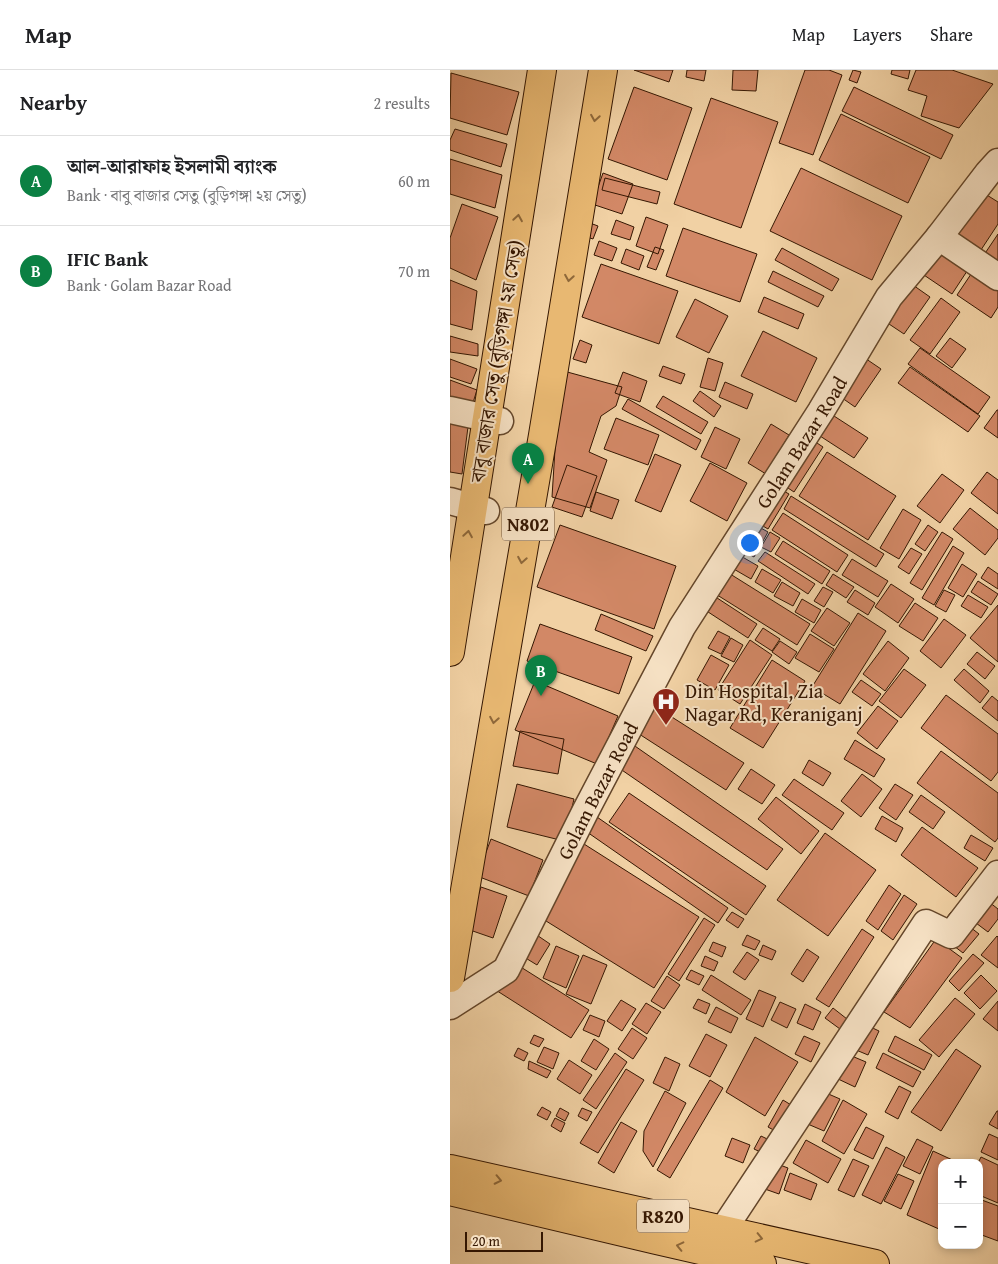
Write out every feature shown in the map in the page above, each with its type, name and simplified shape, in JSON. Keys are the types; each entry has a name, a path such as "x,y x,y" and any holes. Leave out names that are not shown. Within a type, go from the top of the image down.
{"main road":[{"name":"বাবু বাজার সেতু (বুড়িগঙ্গা ২য় সেতু)","path":"450,652 542,70"},
{"name":"N802","path":"450,978 538,464 602,70"},
{"name":"R820","path":"450,1169 875,1264"},
{"name":"R820","path":"450,1191 762,1264"}],"street":[{"name":"Golam Bazar Road","path":"450,1006 506,970 586,810 682,627 821,412 889,297 998,162"},
{"path":"939,237 998,277"},
{"path":"450,410 500,421"},
{"path":"450,501 486,511"},
{"path":"723,1230 926,923 951,935 998,874"}],"building":[{"path":"634,70 673,70 669,82"},
{"path":"687,70 706,70 704,81 686,77"},
{"path":"733,70 758,70 756,91 732,90"},
{"path":"805,70 829,70 842,75 813,155 779,143"},
{"path":"853,70 861,72 857,83 849,80"},
{"path":"892,70 910,70 908,79 891,74"},
{"path":"916,70 952,70 993,84 959,128 921,116 927,96 908,90"},
{"path":"451,73 519,92 507,135 450,118"},
{"path":"634,87 692,108 667,180 608,159"},
{"path":"854,87 953,135 941,159 842,111"},
{"path":"711,98 778,122 741,228 674,204"},
{"path":"841,114 930,157 908,203 819,160"},
{"path":"455,129 507,144 501,167 450,150 450,140"},
{"path":"450,159 502,175 495,208 450,194"},
{"path":"801,168 902,216 872,280 770,231"},
{"path":"603,173 633,184 622,214 592,204"},
{"path":"605,178 660,192 657,204 602,190"},
{"path":"974,187 998,202 998,224 952,294 918,271"},
{"path":"462,204 498,217 476,280 450,268 450,238"},
{"path":"646,217 668,225 658,254 636,246"},
{"path":"579,219 598,226 593,239 575,233"},
{"path":"616,220 634,227 630,240 611,234"},
{"path":"683,228 757,254 740,302 666,276"},
{"path":"998,234 998,307 991,318 957,295"},
{"path":"599,241 617,248 612,261 594,255"},
{"path":"655,247 664,250 656,270 647,267"},
{"path":"782,248 839,279 832,291 775,260"},
{"path":"626,249 644,256 639,270 621,263"},
{"path":"601,264 678,291 659,344 582,317"},
{"path":"773,271 824,296 818,307 768,282"},
{"path":"900,276 930,297 904,334 874,314"},
{"path":"450,280 477,291 472,330 450,324"},
{"path":"764,297 804,314 798,329 758,312"},
{"path":"941,298 960,312 930,354 910,340"},
{"path":"695,299 728,316 709,353 676,337"},
{"path":"763,331 817,358 796,402 741,376"},
{"path":"450,336 478,344 478,356 450,352"},
{"path":"950,338 966,349 952,368 936,356"},
{"path":"580,340 592,345 586,363 573,359"},
{"path":"850,348 881,369 855,407 825,386"},
{"path":"920,348 990,397 978,414 908,364"},
{"path":"708,358 723,363 715,391 700,387"},
{"path":"450,359 477,369 471,384 450,377"},
{"path":"663,366 685,374 681,384 659,376"},
{"path":"910,367 980,416 968,432 898,383"},
{"path":"560,370 622,387 616,406 601,416 589,452 607,460 590,508 552,497"},
{"path":"623,372 647,381 640,402 615,393"},
{"path":"450,380 477,390 470,412 450,405"},
{"path":"725,382 753,394 747,409 719,397"},
{"path":"700,391 721,406 714,417 693,401"},
{"path":"663,396 708,422 701,434 656,407"},
{"path":"628,399 701,440 696,450 622,409"},
{"path":"998,410 998,438 984,428"},
{"path":"450,415 469,419 462,474 450,472"},
{"path":"834,416 868,438 854,458 820,436"},
{"path":"616,418 659,435 648,465 604,449"},
{"path":"771,424 789,435 766,474 748,463"},
{"path":"715,427 740,439 726,469 701,457"},
{"path":"802,433 823,447 794,492 773,478"},
{"path":"827,452 896,496 868,540 799,496"},
{"path":"655,454 681,465 661,512 635,501"},
{"path":"710,463 747,483 727,521 690,501"},
{"path":"567,465 597,476 582,517 552,507"},
{"path":"987,472 998,480 998,514 971,493"},
{"path":"942,474 964,490 940,523 917,506"},
{"path":"771,484 789,494 768,529 751,519"},
{"path":"596,492 619,500 612,519 590,511"},
{"path":"791,496 884,554 876,567 784,509"},
{"path":"970,508 998,530 998,538 985,555 953,529"},
{"path":"903,509 921,520 899,559 880,548"},
{"path":"783,513 848,555 837,572 772,530"},
{"path":"750,522 768,532 754,557 736,547"},
{"path":"560,525 676,566 654,629 537,587"},
{"path":"928,525 938,532 925,551 915,544"},
{"path":"770,532 780,538 771,552 761,547"},
{"path":"942,532 953,539 922,590 910,583"},
{"path":"783,541 830,571 822,584 775,554"},
{"path":"953,546 964,553 934,605 922,598"},
{"path":"911,548 922,554 909,574 898,567"},
{"path":"765,552 815,584 808,594 758,561"},
{"path":"739,555 758,566 751,579 732,568"},
{"path":"852,559 888,581 878,597 842,575"},
{"path":"962,564 977,574 963,597 948,588"},
{"path":"988,567 998,574 998,589 981,578"},
{"path":"762,569 781,580 773,593 755,582"},
{"path":"727,572 810,624 797,645 714,593"},
{"path":"833,574 854,587 846,598 826,585"},
{"path":"978,581 998,594 991,605 971,592"},
{"path":"782,582 800,593 793,606 774,596"},
{"path":"891,584 914,599 898,623 875,607"},
{"path":"823,587 833,592 824,607 814,601"},
{"path":"855,590 875,603 868,615 847,602"},
{"path":"944,590 955,595 946,612 935,606"},
{"path":"711,594 757,624 748,638 702,608"},
{"path":"968,595 988,607 981,618 961,606"},
{"path":"802,599 821,610 814,623 795,612"},
{"path":"915,603 938,618 923,641 899,626"},
{"path":"998,605 998,662 970,638"},
{"path":"827,608 850,623 834,646 811,631"},
{"path":"858,613 886,631 840,704 812,687"},
{"path":"601,614 653,636 646,651 595,630"},
{"path":"944,619 966,635 941,668 920,651"},
{"path":"540,624 632,657 619,694 527,661"},
{"path":"763,628 780,639 772,651 755,640"},
{"path":"718,631 730,637 721,654 708,648"},
{"path":"810,634 834,649 819,672 795,658"},
{"path":"731,638 743,645 734,662 721,656"},
{"path":"750,640 772,655 740,704 718,690"},
{"path":"780,641 797,652 789,664 772,652"},
{"path":"888,641 909,658 885,691 863,674"},
{"path":"977,652 995,666 985,679 967,664"},
{"path":"711,655 729,665 715,690 697,680"},
{"path":"772,660 805,681 763,748 730,728"},
{"path":"904,669 926,685 901,718 879,701"},
{"path":"964,669 989,691 980,703 954,680"},
{"path":"861,680 881,694 872,706 852,692"},
{"path":"535,681 618,716 597,764 515,730"},
{"path":"946,695 998,734 998,772 991,781 921,728"},
{"path":"992,696 998,701 998,721 982,708"},
{"path":"653,705 744,763 726,790 636,732"},
{"path":"878,706 898,721 877,749 857,733"},
{"path":"520,731 564,739 558,774 513,766"},
{"path":"855,740 885,759 874,777 844,759"},
{"path":"632,744 783,849 767,870 616,766"},
{"path":"941,751 998,793 998,838 995,842 917,783"},
{"path":"809,760 831,773 823,786 802,773"},
{"path":"751,769 775,785 762,804 738,789"},
{"path":"862,774 882,789 861,817 841,801"},
{"path":"794,779 844,813 832,830 782,795"},
{"path":"517,784 574,799 564,841 507,827"},
{"path":"895,784 913,795 896,820 879,808"},
{"path":"629,793 766,886 746,915 609,822"},
{"path":"921,795 945,812 933,829 909,812"},
{"path":"776,797 819,831 801,854 758,819"},
{"path":"882,816 903,828 896,842 875,829"},
{"path":"597,817 728,908 718,923 587,832"},
{"path":"922,827 978,868 956,897 901,855"},
{"path":"825,833 876,870 828,936 777,900"},
{"path":"971,835 993,848 985,861 964,848"},
{"path":"491,839 543,860 529,896 477,876"},
{"path":"584,844 699,917 654,988 538,916"},
{"path":"889,885 901,894 878,930 866,921"},
{"path":"481,887 507,896 493,938 467,929"},
{"path":"975,891 998,909 998,919 988,932 960,911"},
{"path":"904,895 917,904 893,940 881,931"},
{"path":"732,912 744,919 738,928 726,920"},
{"path":"951,912 979,934 963,953 936,932"},
{"path":"704,918 715,925 679,981 668,974"},
{"path":"525,927 550,944 537,965 511,949"},
{"path":"862,929 874,937 829,1007 816,999"},
{"path":"747,935 760,941 755,950 742,945"},
{"path":"998,937 998,968 981,955"},
{"path":"936,939 962,958 910,1028 884,1012"},
{"path":"713,942 726,947 722,957 709,951"},
{"path":"763,945 776,951 772,960 759,955"},
{"path":"556,946 579,956 566,988 543,978"},
{"path":"807,949 819,957 803,982 791,974"},
{"path":"747,952 759,960 745,980 733,972"},
{"path":"973,954 984,963 959,991 949,981"},
{"path":"583,955 607,965 591,1004 566,994"},
{"path":"705,956 718,962 714,971 701,966"},
{"path":"508,959 589,1010 571,1038 491,987"},
{"path":"691,970 704,976 699,985 686,979"},
{"path":"711,975 751,1000 741,1015 702,990"},
{"path":"981,975 997,991 980,1009 964,993"},
{"path":"667,976 680,985 664,1009 651,1001"},
{"path":"759,990 776,997 763,1027 746,1019"},
{"path":"955,998 975,1014 939,1057 919,1040"},
{"path":"698,999 710,1004 706,1014 693,1008"},
{"path":"621,1000 636,1009 622,1031 607,1021"},
{"path":"998,1001 998,1031 983,1019"},
{"path":"780,1002 796,1009 787,1028 771,1020"},
{"path":"646,1003 661,1012 647,1034 632,1024"},
{"path":"805,1004 821,1012 813,1030 797,1023"},
{"path":"716,1007 738,1018 731,1033 708,1022"},
{"path":"833,1008 847,1019 840,1029 825,1018"},
{"path":"590,1015 605,1021 599,1037 583,1030"},
{"path":"860,1022 879,1031 868,1055 849,1047"},
{"path":"632,1028 647,1038 633,1059 618,1049"},
{"path":"706,1034 727,1045 710,1077 689,1066"},
{"path":"534,1035 544,1039 539,1047 530,1043"},
{"path":"804,1036 820,1043 811,1062 795,1054"},
{"path":"895,1036 932,1055 924,1070 888,1051"},
{"path":"755,1037 798,1062 765,1116 726,1092"},
{"path":"594,1039 609,1049 596,1070 581,1061"},
{"path":"544,1047 559,1053 553,1069 537,1062"},
{"path":"518,1048 528,1053 524,1061 514,1056"},
{"path":"956,1049 981,1066 941,1131 911,1112"},
{"path":"615,1053 627,1062 596,1109 583,1100"},
{"path":"883,1053 921,1072 913,1087 876,1068"},
{"path":"847,1054 866,1062 855,1087 836,1078"},
{"path":"665,1057 680,1064 669,1091 653,1083"},
{"path":"569,1060 592,1075 580,1094 557,1079"},
{"path":"529,1061 551,1071 547,1078 528,1069"},
{"path":"626,1069 644,1080 598,1153 580,1143"},
{"path":"710,1080 723,1088 670,1178 657,1170"},
{"path":"810,1086 840,1099 824,1131 796,1119"},
{"path":"899,1086 911,1092 898,1119 885,1112"},
{"path":"665,1091 686,1103 653,1167 643,1151 644,1131"},
{"path":"783,1100 796,1108 781,1134 768,1127"},
{"path":"843,1100 867,1114 844,1154 822,1141"},
{"path":"542,1107 551,1112 547,1120 537,1115"},
{"path":"560,1108 569,1113 565,1121 556,1116"},
{"path":"582,1108 592,1112 587,1121 578,1116"},
{"path":"998,1111 998,1129 989,1124"},
{"path":"555,1118 565,1123 561,1132 551,1126"},
{"path":"621,1122 637,1131 614,1173 598,1163"},
{"path":"866,1127 884,1136 873,1159 854,1150"},
{"path":"989,1134 998,1138 998,1160 981,1152"},
{"path":"761,1136 788,1149 782,1162 754,1149"},
{"path":"732,1138 750,1145 743,1163 725,1156"},
{"path":"917,1139 933,1147 920,1174 903,1166"},
{"path":"806,1140 841,1159 828,1183 793,1163"},
{"path":"886,1147 905,1157 881,1204 862,1195"},
{"path":"933,1151 950,1159 938,1159 938,1229 907,1215"},
{"path":"981,1157 998,1165 998,1203 983,1197 983,1159 980,1159"},
{"path":"853,1159 869,1166 854,1197 838,1190"},
{"path":"772,1162 788,1168 779,1194 762,1188"},
{"path":"790,1173 817,1184 811,1200 784,1190"},
{"path":"898,1174 914,1181 901,1209 884,1201"},
{"path":"983,1200 998,1206 998,1241 983,1235"}],"place":[{"name":"আল-আরাফাহ ইসলামী ব্যাংক","path":"528,484"},
{"name":"IFIC Bank","path":"541,696"},
{"name":"Din Hospital, Zia Nagar Rd, Keraniganj","path":"666,726"}]}
